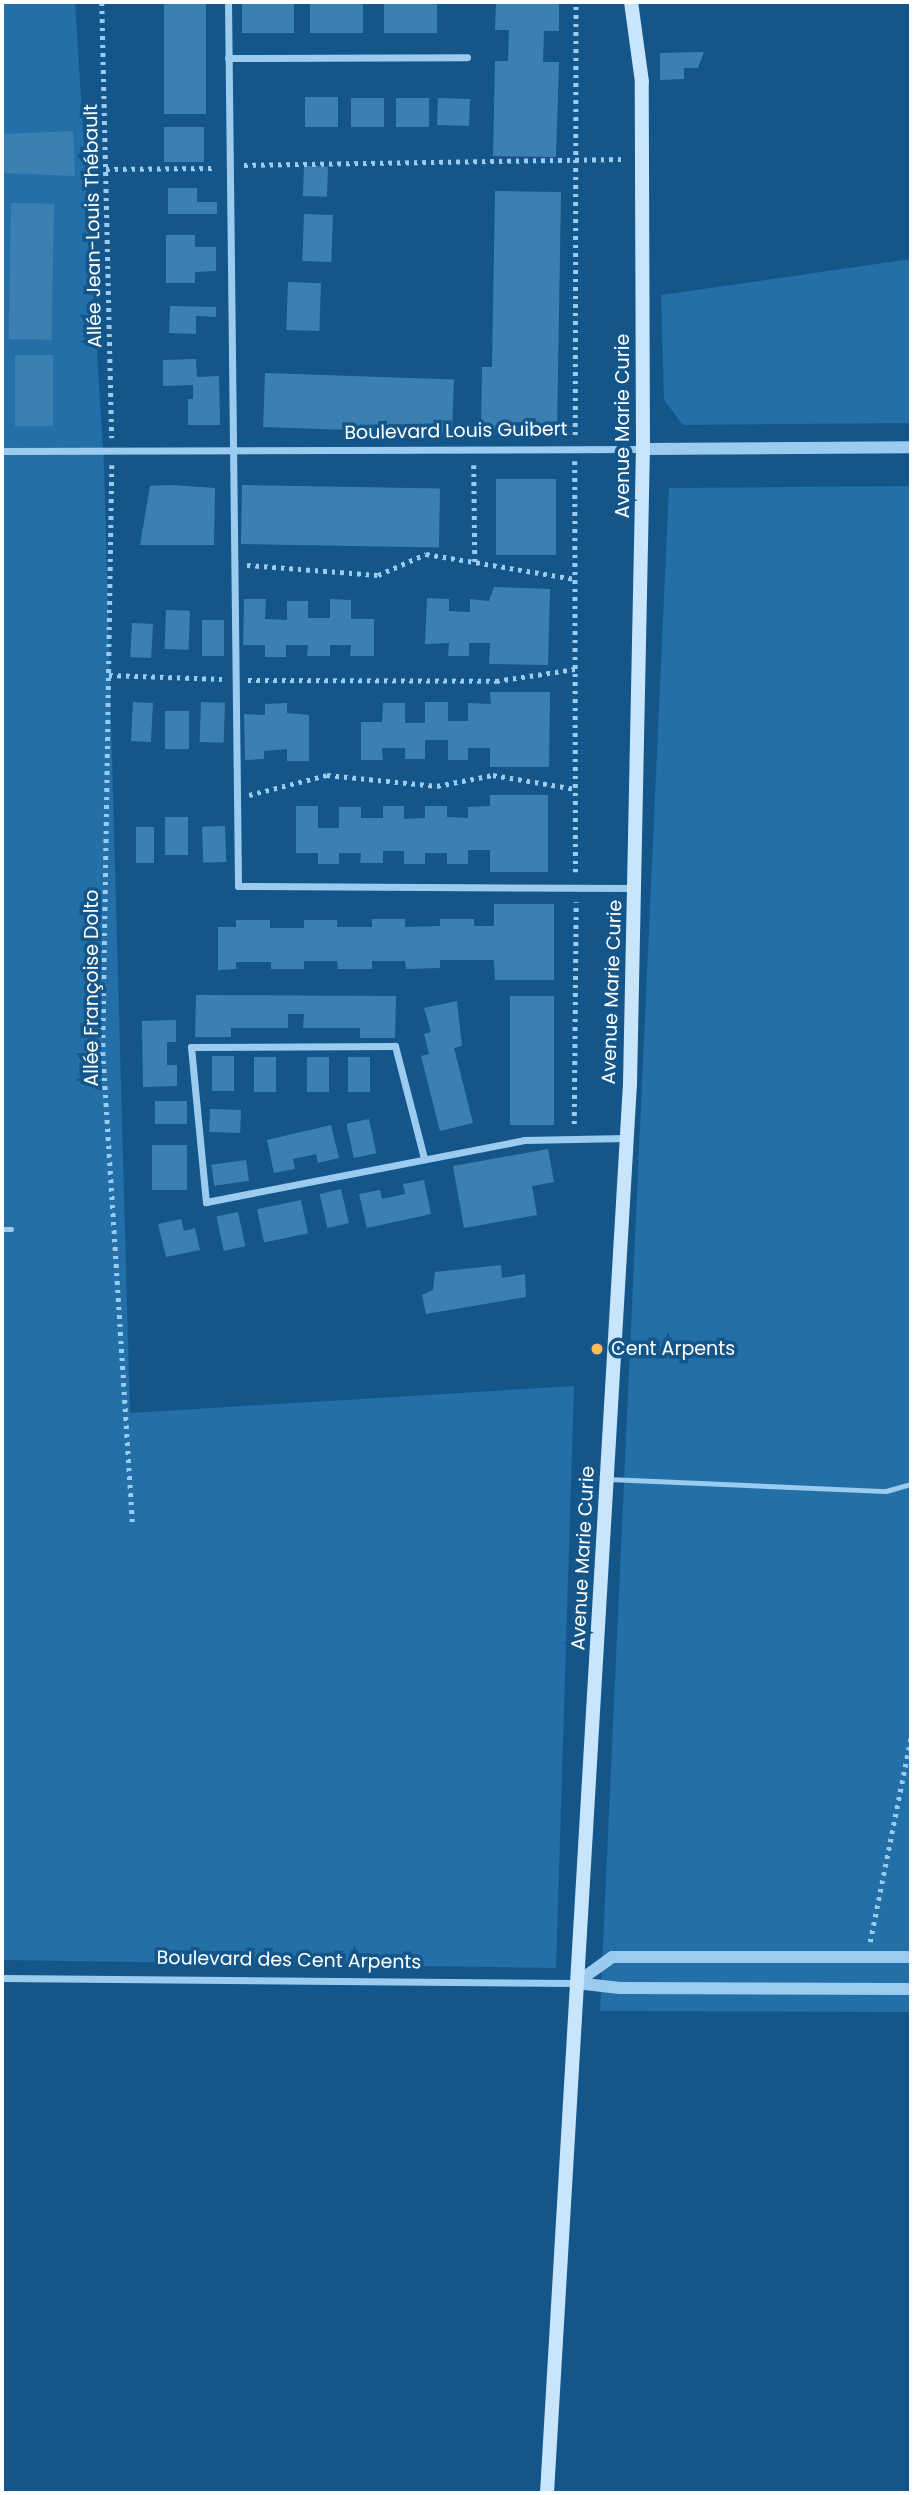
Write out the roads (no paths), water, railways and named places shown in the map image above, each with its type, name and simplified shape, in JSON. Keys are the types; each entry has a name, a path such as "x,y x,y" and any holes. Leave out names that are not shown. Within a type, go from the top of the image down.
{"main road":[{"name":"Avenue Marie Curie","path":"547,2493 626,1138 643,449 642,82 631,2"}],"street":[{"path":"228,2 232,167 238,886 634,888"},
{"path":"228,58 467,57"},
{"name":"Boulevard Louis Guibert","path":"2,451 911,447"},
{"path":"424,1158 394,1046 191,1047 206,1202 524,1140 626,1138"},
{"path":"576,1983 612,1957 911,1957"},
{"name":"Boulevard des Cent Arpents","path":"2,1978 576,1983 620,1988 911,1989"}],"lane":[{"path":"2,1229 11,1229"},
{"path":"606,1479 886,1491 911,1484"}],"place":[{"name":"Cent Arpents","path":"597,1349"}]}
